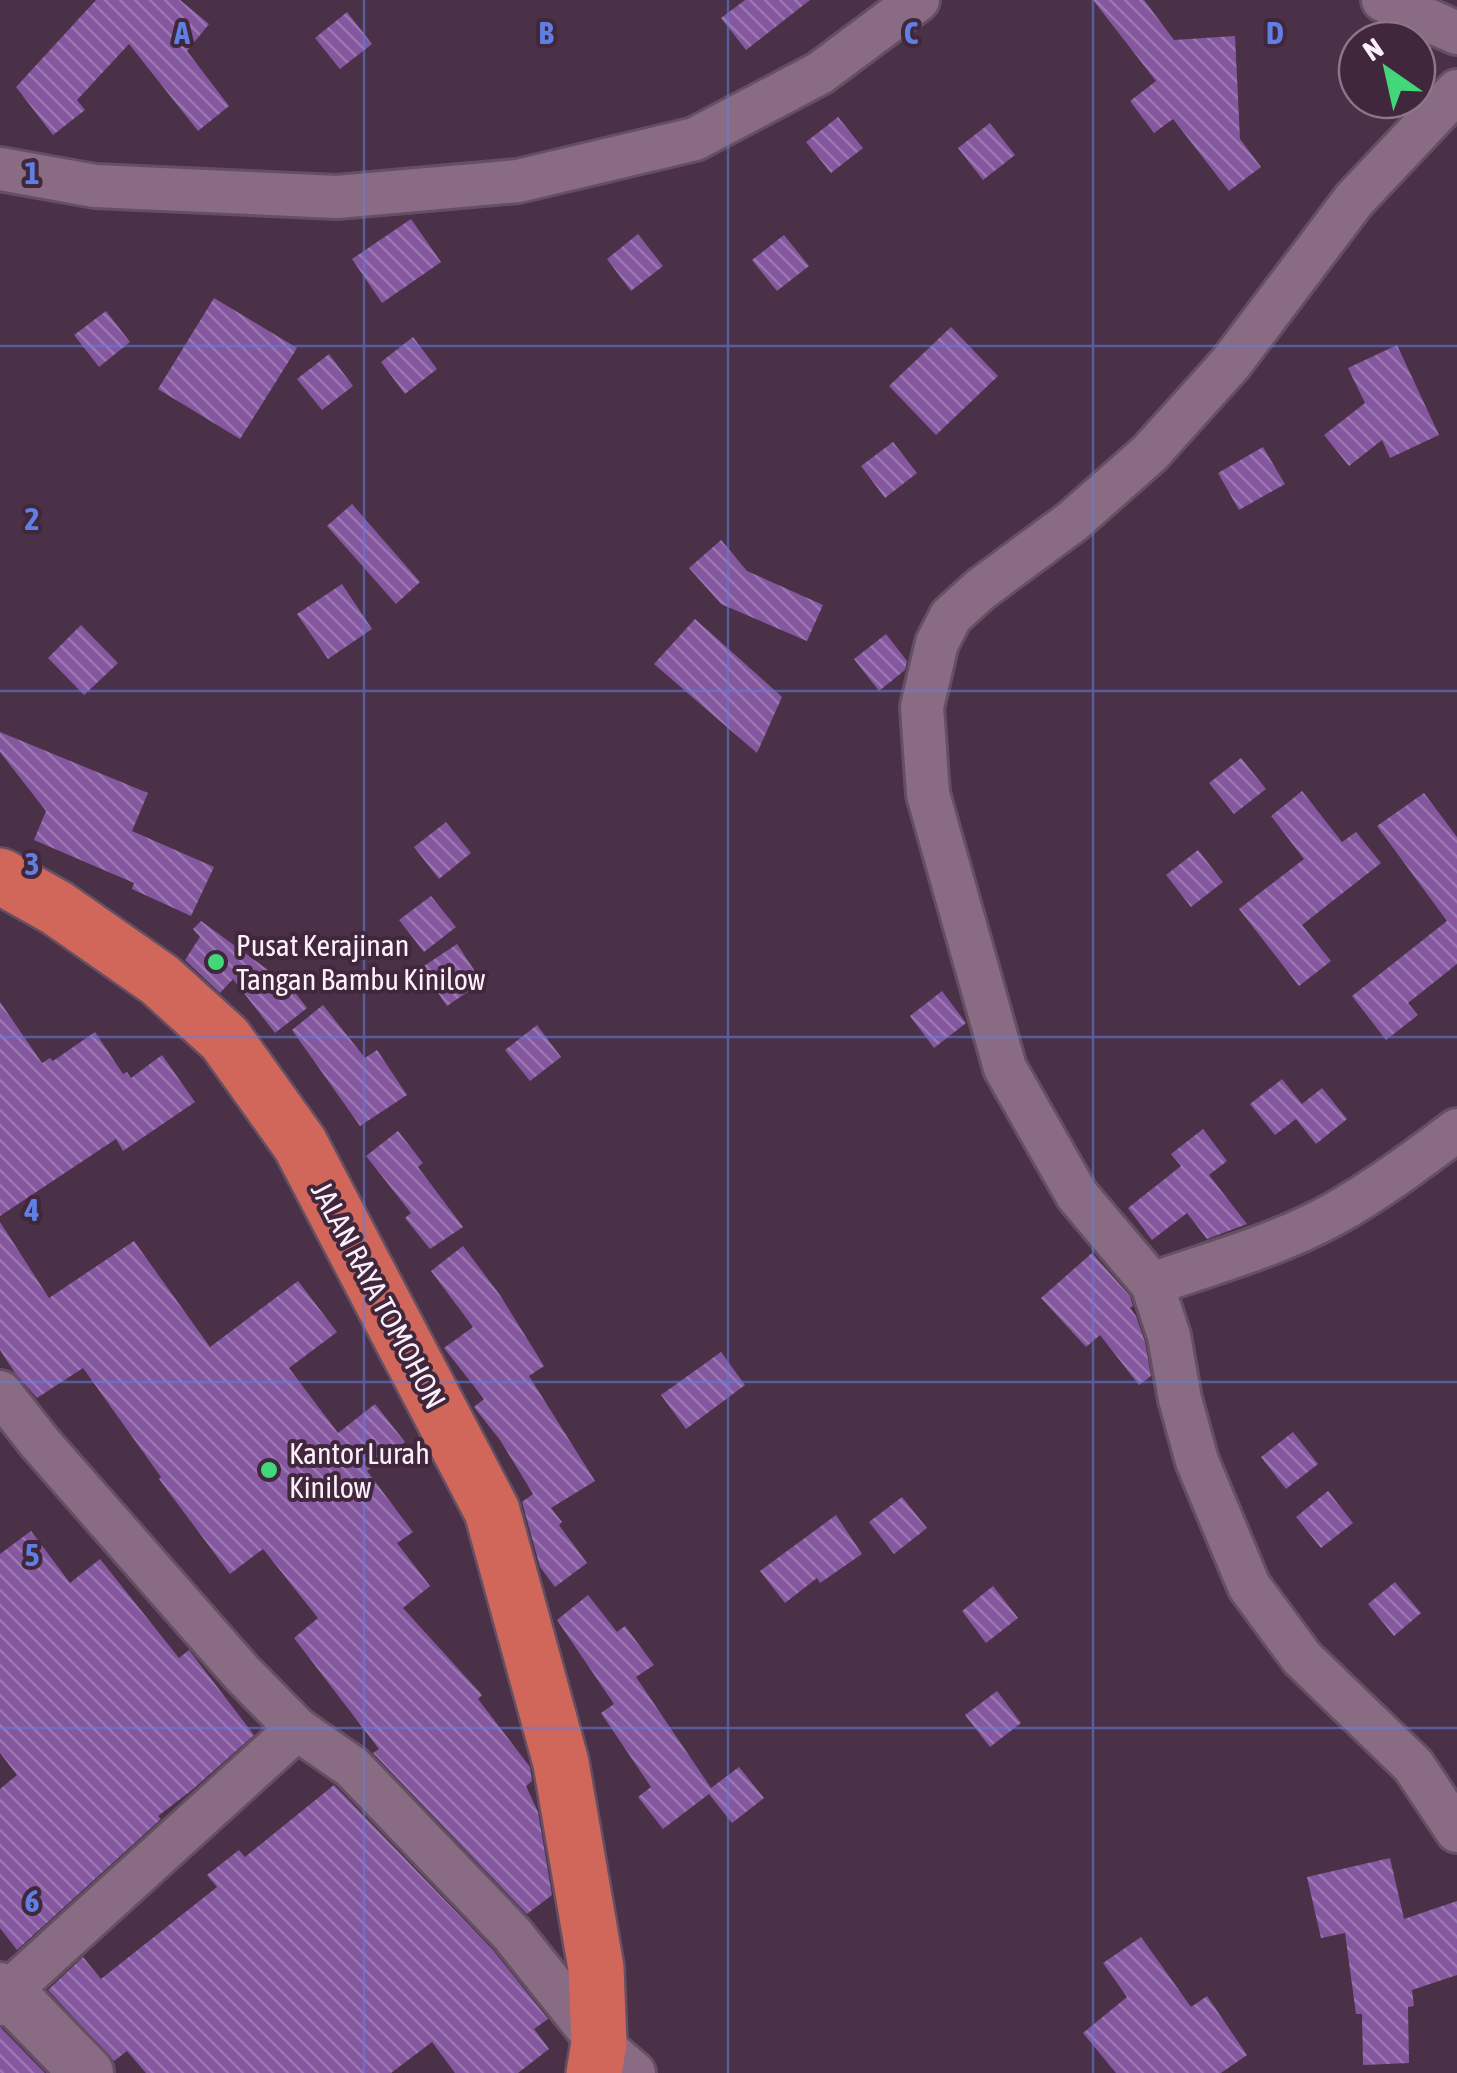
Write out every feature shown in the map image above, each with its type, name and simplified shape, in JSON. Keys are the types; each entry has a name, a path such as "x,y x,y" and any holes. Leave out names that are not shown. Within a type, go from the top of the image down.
{"highway":[{"name":"JALAN RAYA TOMOHON","path":"0,876 57,908 160,980 225,1039 300,1144 492,1511 560,1763 609,2063"}],"street":[{"path":"0,169 96,186 337,197 518,181 695,139 820,73 918,0"},
{"path":"1383,0 1457,32"},
{"path":"1457,91 1354,200 1232,363 1150,454 1073,521 951,616 936,643 922,707 928,794 1006,1068 1077,1194 1152,1284 1169,1336 1197,1462 1249,1586 1302,1658 1414,1765 1457,1830"},
{"path":"1152,1284 1332,1215 1402,1172 1457,1130"},
{"path":"0,1392 213,1641 297,1729 352,1767 512,1934 609,2063"},
{"path":"87,2073 2,1992 297,1729"}],"building":[{"path":"96,0 180,0 209,24 187,51 229,106 198,131 129,44 77,100 85,110 53,135 16,87"},
{"path":"745,0 810,0 746,50 721,18"},
{"path":"1093,0 1144,0 1174,40 1235,36 1240,139 1261,167 1229,191 1173,119 1154,133 1130,101 1156,81"},
{"path":"347,12 372,44 340,69 315,38"},
{"path":"838,117 863,148 831,173 806,142"},
{"path":"990,123 1015,155 983,180 958,148"},
{"path":"411,219 441,262 382,303 352,259"},
{"path":"638,234 663,266 631,291 607,259"},
{"path":"784,235 809,266 777,291 752,260"},
{"path":"214,298 297,348 240,439 158,389"},
{"path":"106,311 130,342 99,367 74,335"},
{"path":"951,327 998,376 936,435 889,386"},
{"path":"413,337 437,369 405,394 381,362"},
{"path":"1397,345 1439,435 1390,458 1382,440 1349,466 1324,435 1365,403 1348,368"},
{"path":"329,354 353,386 322,410 297,379"},
{"path":"893,442 917,473 885,498 861,466"},
{"path":"1263,447 1285,484 1239,510 1218,473"},
{"path":"352,504 420,582 396,604 327,526"},
{"path":"721,540 747,571 823,605 807,641 721,604 689,568"},
{"path":"342,584 372,629 328,659 297,614"},
{"path":"695,619 782,697 757,753 654,664"},
{"path":"81,625 118,663 84,695 48,658"},
{"path":"886,634 907,661 905,670 879,691 854,659"},
{"path":"0,732 148,793 132,831 214,867 191,916 132,889 134,883 34,840 46,811 0,752"},
{"path":"1241,758 1266,789 1234,814 1209,783"},
{"path":"1302,791 1342,842 1356,832 1381,863 1302,925 1331,961 1299,986 1239,909 1304,859 1271,816"},
{"path":"1424,793 1457,837 1457,964 1408,1003 1418,1015 1386,1040 1352,996 1447,921 1377,826"},
{"path":"446,822 471,853 439,879 414,847"},
{"path":"1198,850 1223,882 1191,907 1166,875"},
{"path":"431,896 456,927 424,952 399,920"},
{"path":"201,921 290,986 307,1008 275,1033 233,979 220,993 185,960 200,937 193,929"},
{"path":"457,944 482,982 447,1006 421,968"},
{"path":"942,991 966,1023 934,1048 910,1016"},
{"path":"0,1002 42,1063 50,1058 53,1061 95,1032 123,1074 127,1072 131,1078 162,1055 195,1102 123,1151 116,1139 0,1216"},
{"path":"323,1005 365,1058 377,1050 407,1095 360,1126 292,1030"},
{"path":"537,1025 561,1057 530,1081 505,1050"},
{"path":"1282,1079 1302,1104 1322,1088 1347,1119 1316,1144 1296,1119 1275,1135 1250,1104"},
{"path":"1203,1129 1227,1161 1209,1175 1247,1224 1207,1239 1187,1213 1152,1240 1128,1208 1181,1166 1171,1154"},
{"path":"398,1131 423,1163 418,1167 463,1227 430,1249 405,1218 411,1213 366,1156"},
{"path":"0,1222 49,1298 134,1241 210,1347 298,1281 337,1332 289,1368 338,1433 375,1404 405,1442 367,1471 413,1532 397,1543 430,1586 403,1608 482,1695 478,1699 530,1767 532,1781 526,1786 538,1812 552,1895 527,1914 373,1753 379,1749 294,1638 318,1618 263,1549 230,1574 83,1368 37,1398 15,1373 0,1350"},
{"path":"463,1246 500,1295 544,1366 529,1376 595,1481 551,1508 587,1563 555,1587 540,1567 522,1502 533,1494 474,1407 484,1399 444,1348 473,1327 431,1271"},
{"path":"1092,1253 1130,1296 1130,1308 1145,1342 1151,1376 1139,1385 1100,1335 1086,1347 1041,1298"},
{"path":"721,1352 745,1385 686,1429 661,1395"},
{"path":"1293,1432 1318,1464 1286,1489 1261,1457"},
{"path":"1328,1491 1353,1523 1321,1548 1296,1517"},
{"path":"902,1497 927,1528 894,1554 869,1522"},
{"path":"836,1515 862,1554 820,1583 817,1578 785,1603 760,1571"},
{"path":"31,1531 70,1583 100,1559 179,1658 189,1650 254,1735 158,1816 161,1819 17,1950 0,1928 0,1789 17,1775 0,1753 0,1554"},
{"path":"1395,1582 1421,1613 1394,1636 1368,1604"},
{"path":"993,1586 1018,1618 986,1643 962,1611"},
{"path":"588,1595 617,1632 625,1626 654,1665 636,1677 711,1788 739,1767 764,1798 732,1823 709,1794 663,1829 638,1797 651,1787 601,1713 614,1704 557,1620"},
{"path":"997,1691 1021,1723 990,1747 965,1715"},
{"path":"334,1785 493,1950 548,2019 534,2029 549,2049 518,2073 455,2073 432,2042 391,2073 146,2073 127,2051 114,2061 48,1990 83,1957 101,1979 217,1887 207,1875 239,1850 245,1857"},
{"path":"1390,1858 1404,1919 1457,1901 1457,1975 1412,1990 1414,2006 1408,2007 1409,2063 1363,2065 1362,2014 1356,2014 1345,1933 1321,1938 1307,1877"},
{"path":"1141,1937 1191,2007 1207,1996 1247,2055 1221,2073 1116,2073 1083,2033 1127,1997 1103,1963"},
{"path":"1,2028 45,2073 0,2073"}],"place":[{"name":"Pusat Kerajinan Tangan Bambu Kinilow","path":"216,962"},
{"name":"Kantor Lurah Kinilow","path":"269,1470"}]}
